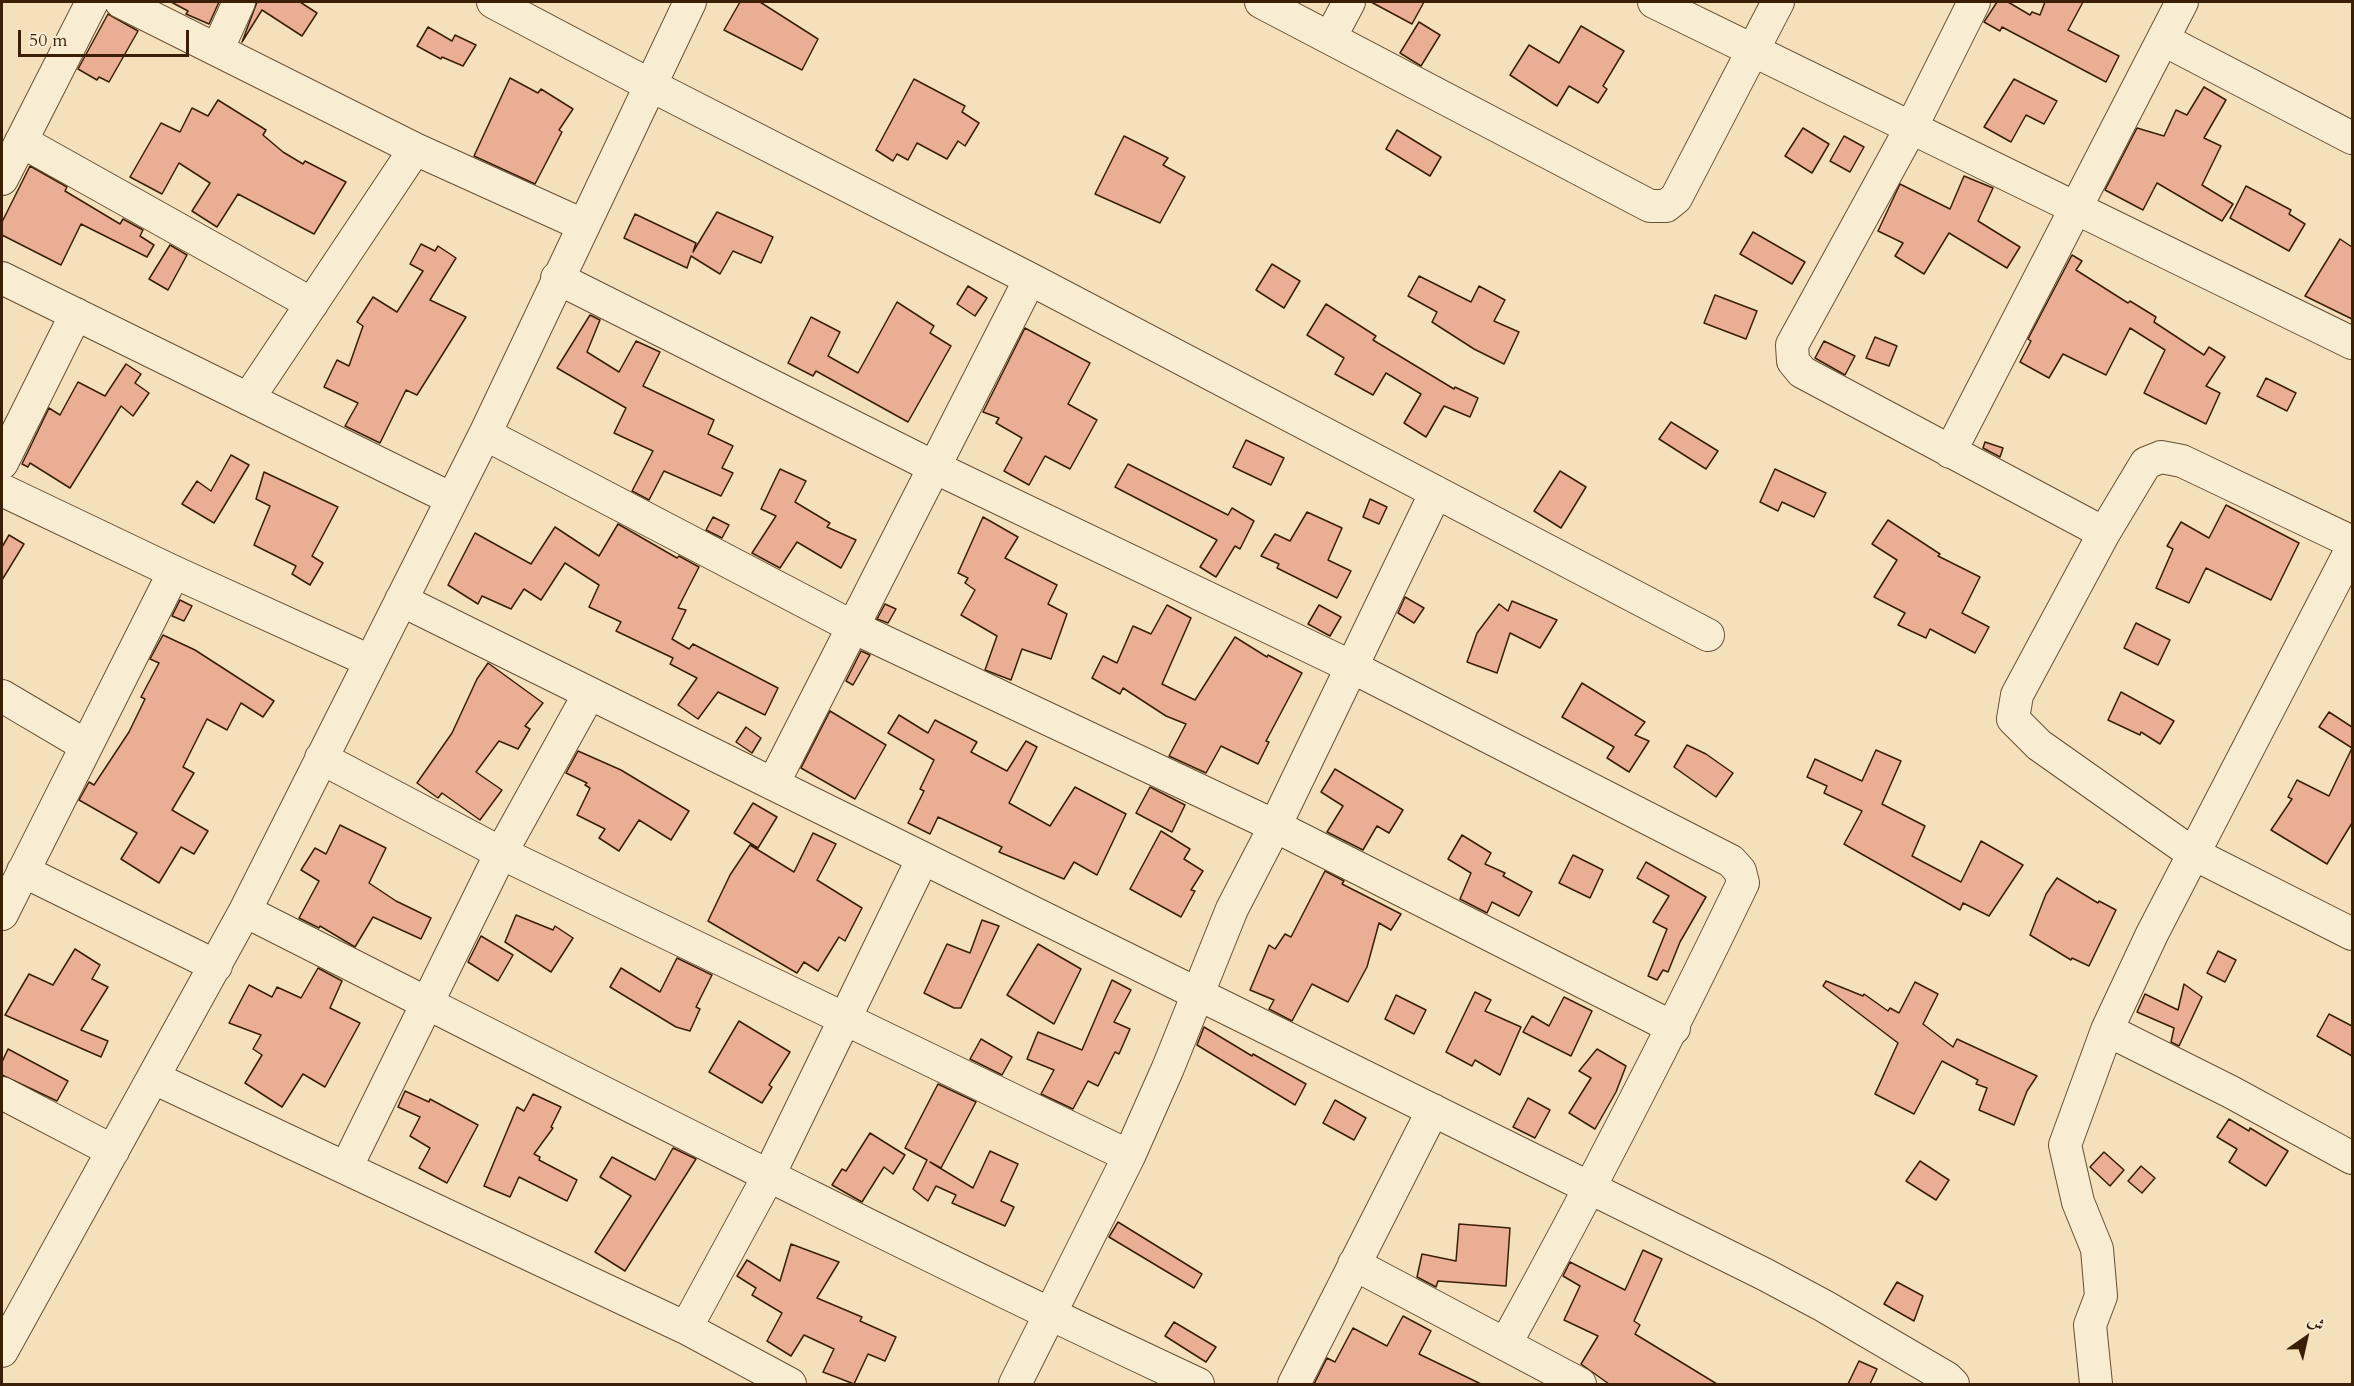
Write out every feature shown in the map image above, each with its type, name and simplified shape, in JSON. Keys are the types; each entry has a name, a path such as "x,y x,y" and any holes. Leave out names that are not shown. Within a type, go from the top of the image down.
{"street":[{"path":"2,179 92,2"},
{"path":"121,2 218,48 415,148 582,225"},
{"path":"218,48 239,2"},
{"path":"493,2 1030,279 1708,635"},
{"path":"3,1344 113,1152 245,911 485,434 582,225 690,2"},
{"path":"1262,2 1331,36 1650,206 1666,206 1676,198 1778,2"},
{"path":"1331,36 1349,2"},
{"path":"1654,2 1912,126 2352,343"},
{"path":"1974,2 1912,126 1792,345 1793,361 1802,372 2104,533"},
{"path":"1950,452 2182,2"},
{"path":"2164,40 2350,131"},
{"path":"21,141 312,304"},
{"path":"248,399 415,148"},
{"path":"2,278 452,499"},
{"path":"557,278 934,467 1352,667 1731,861 1740,870 1743,883 1674,1028 1591,1188 1506,1343"},
{"path":"773,784 1030,279"},
{"path":"2,463 76,314"},
{"path":"485,434 853,627 1275,826 1674,1028"},
{"path":"2352,542 2182,461 2161,457 2146,463 2104,533 2017,695 2013,718 2039,745 2192,853 2352,934"},
{"path":"2,490 174,572 370,661"},
{"path":"1015,1384 1129,1156 1168,1068 1232,909 1275,826 1436,492"},
{"path":"2096,1384 2090,1325 2101,1296 2097,1250 2078,1202 2065,1145 2107,1030 2192,853 2352,548"},
{"path":"2,915 85,745 174,572"},
{"path":"401,600 1814,1300 1947,1378 1953,1384"},
{"path":"346,1168 501,853 589,694"},
{"path":"2,696 85,745"},
{"path":"321,758 501,853 1129,1156"},
{"path":"686,1328 768,1177 922,860"},
{"path":"23,871 216,966"},
{"path":"245,911 768,1177 1050,1315 1198,1384"},
{"path":"2107,1030 2231,1092 2352,1158"},
{"path":"154,1078 686,1328 790,1384"},
{"path":"2,1093 113,1152"},
{"path":"1294,1384 1433,1110"},
{"path":"1354,1264 1506,1343 1576,1384"}],"building":[{"path":"171,2 219,2 209,24 186,14 188,11"},
{"path":"257,2 300,2 317,13 302,36 262,10 242,42"},
{"path":"740,2 760,2 818,39 802,70 724,30"},
{"path":"1371,2 1424,2 1412,24"},
{"path":"1997,2 2008,2 2030,15 2032,12 2040,15 2045,2 2083,2 2068,30 2119,56 2106,82 2002,27 2000,31 1984,22"},
{"path":"108,14 138,31 109,82 99,77 97,80 78,69"},
{"path":"1419,22 1440,35 1421,66 1400,53"},
{"path":"1581,26 1624,51 1603,86 1607,89 1598,103 1569,86 1557,106 1510,75 1529,45 1559,63"},
{"path":"428,27 452,41 455,35 476,45 463,66 442,57 441,59 417,46"},
{"path":"510,78 538,93 541,89 573,109 559,130 562,132 535,184 474,156"},
{"path":"914,79 965,106 962,112 979,123 965,146 958,141 947,159 917,143 908,160 897,154 893,161 876,150"},
{"path":"2014,79 2057,101 2044,124 2026,115 2011,142 1984,127"},
{"path":"2204,87 2226,100 2204,138 2221,146 2202,185 2233,204 2222,221 2157,183 2143,210 2105,190 2137,128 2164,136 2176,110 2187,115"},
{"path":"218,100 266,130 263,135 283,152 303,164 305,161 346,182 314,234 238,194 217,227 192,211 210,183 179,163 162,194 130,177 161,123 180,132 192,108 208,116"},
{"path":"1803,128 1829,144 1812,173 1785,156"},
{"path":"1397,130 1441,157 1430,176 1386,149"},
{"path":"1124,136 1168,158 1163,165 1185,177 1160,223 1095,194"},
{"path":"1844,136 1864,147 1850,172 1830,161"},
{"path":"30,166 67,187 65,191 120,224 123,219 143,230 140,236 154,245 147,257 81,224 61,265 2,235 2,222"},
{"path":"1964,176 1993,188 1978,221 2020,247 2007,268 1949,233 1924,274 1895,256 1903,243 1878,231 1900,184 1950,209"},
{"path":"2246,186 2291,210 2289,214 2305,224 2289,251 2230,218"},
{"path":"717,212 773,237 761,263 733,251 720,274 691,256 687,268 624,238 635,214 696,243 693,252"},
{"path":"1753,232 1805,262 1792,284 1740,254"},
{"path":"2340,239 2352,247 2352,319 2305,296"},
{"path":"421,244 435,251 438,246 456,258 430,300 466,317 417,395 406,390 380,443 345,426 358,403 324,387 337,360 349,366 363,326 357,322 373,297 397,312 423,271 410,264"},
{"path":"170,245 187,255 168,290 149,279"},
{"path":"2072,255 2082,261 2076,270 2128,303 2130,301 2156,317 2154,322 2204,355 2209,347 2225,357 2206,386 2220,393 2206,424 2144,393 2165,350 2130,328 2106,375 2063,354 2049,378 2020,362 2031,341 2028,339"},
{"path":"1272,264 1300,281 1284,308 1256,290"},
{"path":"1419,276 1471,302 1479,286 1505,300 1494,321 1519,332 1504,364 1474,349 1432,322 1437,312 1408,296"},
{"path":"968,286 987,298 975,316 957,304"},
{"path":"1715,295 1757,311 1746,339 1704,323"},
{"path":"897,302 934,326 930,333 951,346 908,422 816,371 813,376 788,363 811,317 840,332 828,356 858,373"},
{"path":"1326,304 1376,336 1373,340 1454,389 1455,387 1478,398 1470,417 1444,406 1426,437 1404,423 1421,394 1386,373 1373,395 1335,374 1344,358 1307,335"},
{"path":"590,315 600,320 587,352 619,372 636,341 660,352 643,386 714,420 708,434 733,446 722,468 733,473 721,496 664,471 649,500 632,491 653,451 614,433 626,408 557,368"},
{"path":"1025,328 1090,363 1068,404 1097,420 1070,469 1045,456 1029,485 1004,471 1022,438 996,423 999,418 983,412"},
{"path":"1875,337 1897,346 1889,366 1866,358"},
{"path":"1824,341 1855,356 1845,375 1815,358"},
{"path":"126,364 141,374 135,383 149,393 133,416 121,406 70,488 30,463 28,467 22,464 49,408 60,415 78,382 105,396"},
{"path":"2266,378 2296,393 2287,411 2257,396"},
{"path":"1671,422 1718,451 1706,469 1659,439"},
{"path":"1246,440 1284,458 1271,485 1233,467"},
{"path":"1985,442 2003,448 2000,457 1983,448"},
{"path":"231,455 249,465 214,523 182,504 197,481 211,491"},
{"path":"1128,464 1228,515 1232,508 1254,521 1240,549 1235,546 1216,577 1200,567 1217,540 1115,487"},
{"path":"780,469 806,481 795,502 830,523 827,527 856,540 841,568 797,542 780,568 752,553 776,516 761,509"},
{"path":"1775,469 1826,493 1814,517 1782,502 1778,511 1760,502"},
{"path":"1560,471 1586,487 1561,528 1534,511"},
{"path":"264,472 338,507 312,556 323,563 310,585 292,574 296,566 254,545 270,506 256,499"},
{"path":"1370,499 1387,507 1379,524 1363,517"},
{"path":"2226,505 2299,543 2271,600 2206,568 2189,603 2156,588 2173,549 2167,546 2181,522 2209,538"},
{"path":"1307,512 1342,528 1328,560 1351,571 1337,598 1277,568 1279,564 1261,556 1275,534 1290,541"},
{"path":"713,517 729,525 722,538 706,530"},
{"path":"983,517 1018,537 1005,558 1057,585 1048,604 1067,614 1051,659 1022,649 1011,680 985,670 997,636 961,615 975,590 965,583 968,578 958,573"},
{"path":"1888,520 1940,554 1938,556 1980,577 1962,613 1989,627 1975,653 1930,629 1926,638 1898,625 1905,613 1874,597 1897,560 1872,544"},
{"path":"618,524 677,558 679,556 699,567 678,608 686,610 672,639 689,649 693,644 778,688 765,715 718,692 698,719 678,705 697,678 670,664 673,658 616,631 621,622 589,607 599,585 565,563 541,600 524,589 511,609 482,596 478,604 448,585 475,533 531,564 555,527 599,556"},
{"path":"9,535 24,544 2,580 2,547"},
{"path":"1405,597 1424,608 1414,623 1398,613"},
{"path":"180,600 192,606 184,621 172,616"},
{"path":"1512,601 1557,620 1540,648 1510,633 1497,673 1467,662 1477,633 1499,604 1508,611"},
{"path":"885,604 896,609 888,623 877,619"},
{"path":"1167,605 1191,618 1162,684 1195,700 1235,637 1267,657 1268,655 1302,673 1266,741 1269,742 1258,764 1221,746 1206,773 1169,756 1186,724 1166,716 1123,688 1120,694 1092,678 1103,656 1117,663 1133,626 1151,634"},
{"path":"1319,605 1341,617 1330,636 1308,624"},
{"path":"2136,623 2170,640 2158,665 2124,648"},
{"path":"163,635 195,650 274,701 263,717 241,703 227,730 207,719 183,767 194,773 172,810 208,831 194,854 181,847 159,883 121,859 137,833 79,800 89,782 94,785 129,732 145,699 141,697 159,663 150,659"},
{"path":"861,651 870,655 853,685 846,681"},
{"path":"488,663 543,703 525,726 530,729 518,749 499,741 476,772 502,790 480,820 442,793 438,798 417,783 452,733 477,679"},
{"path":"1582,683 1645,722 1635,735 1649,741 1629,772 1607,758 1614,747 1562,717"},
{"path":"2121,692 2174,721 2160,744 2141,732 2140,735 2108,720"},
{"path":"830,711 886,745 855,799 801,768"},
{"path":"2329,712 2352,727 2352,748 2319,727"},
{"path":"899,715 928,733 935,720 977,742 971,752 1007,771 1026,741 1037,747 1009,803 1050,826 1075,787 1126,814 1097,875 1074,862 1064,879 999,852 1002,847 938,817 930,834 908,823 924,791 920,789 934,760 888,733"},
{"path":"746,727 761,738 752,753 736,742"},
{"path":"1687,745 1706,754 1733,773 1716,797 1674,767"},
{"path":"2352,748 2352,823 2327,864 2271,830 2292,799 2288,797 2297,780 2329,796"},
{"path":"1876,750 1901,761 1882,804 1925,826 1912,856 1961,882 1981,841 2023,865 1989,916 1963,903 1960,910 1844,844 1862,811 1824,793 1827,786 1807,777 1815,759 1862,781"},
{"path":"578,751 621,770 689,811 671,840 639,820 619,851 599,838 605,829 577,815 590,788 585,785 587,783 566,773"},
{"path":"1335,769 1403,810 1389,833 1377,826 1363,850 1327,832 1343,806 1321,792"},
{"path":"1150,787 1185,805 1172,832 1136,813"},
{"path":"753,803 777,817 758,848 734,833"},
{"path":"340,825 386,848 369,883 396,901 431,918 421,939 373,917 355,947 320,926 319,928 299,918 319,881 301,870 315,848 326,854"},
{"path":"1161,831 1190,849 1184,859 1203,871 1191,890 1195,891 1181,917 1130,889"},
{"path":"813,833 836,844 817,880 862,908 845,941 839,937 818,971 804,962 797,973 708,921 730,875 750,845 794,872"},
{"path":"1462,835 1491,853 1485,864 1505,873 1503,876 1532,892 1519,916 1492,902 1487,913 1460,899 1471,873 1448,859"},
{"path":"1573,855 1603,870 1590,898 1559,883"},
{"path":"1646,862 1706,897 1680,942 1668,972 1663,970 1657,980 1648,976 1667,929 1653,922 1669,896 1637,878"},
{"path":"1325,871 1344,881 1342,884 1401,914 1391,930 1379,923 1367,967 1348,1002 1312,984 1292,1021 1269,1009 1274,1000 1250,990 1269,945 1275,949 1285,934 1291,937"},
{"path":"2057,878 2098,903 2099,901 2116,910 2089,966 2072,958 2071,960 2030,935 2046,894"},
{"path":"516,915 553,930 555,926 573,938 551,972 505,942"},
{"path":"982,920 999,926 961,1008 954,1008 924,993 947,944 970,953"},
{"path":"481,936 513,955 498,981 468,962"},
{"path":"1038,944 1081,969 1054,1024 1007,995"},
{"path":"75,949 100,965 92,979 108,987 81,1030 108,1041 101,1057 5,1015 29,974 53,985"},
{"path":"2218,951 2236,960 2225,982 2207,973"},
{"path":"677,958 712,975 696,1007 700,1009 690,1031 676,1027 610,987 621,968 660,992"},
{"path":"318,968 342,981 330,1008 360,1023 325,1087 303,1074 282,1107 245,1083 262,1055 253,1049 261,1035 229,1023 249,985 272,997 277,987 301,998"},
{"path":"1112,980 1131,990 1114,1022 1130,1029 1119,1054 1115,1052 1098,1086 1088,1081 1073,1109 1041,1094 1054,1070 1027,1059 1038,1032 1082,1050"},
{"path":"1826,981 1863,996 1864,994 1888,1011 1890,1008 1899,1013 1915,982 1938,994 1923,1024 1953,1047 1957,1039 2037,1076 2027,1091 2014,1125 1979,1110 1987,1088 1976,1084 1978,1080 1942,1061 1914,1114 1875,1094 1898,1043 1823,986"},
{"path":"2184,984 2202,997 2179,1046 2171,1042 2174,1028 2137,1012 2145,994 2178,1010"},
{"path":"1475,992 1491,1000 1485,1011 1521,1027 1500,1075 1475,1060 1472,1066 1446,1052"},
{"path":"1396,995 1426,1010 1414,1034 1385,1019"},
{"path":"1564,997 1592,1011 1571,1056 1523,1032 1532,1016 1549,1026"},
{"path":"2329,1014 2352,1026 2352,1056 2317,1036"},
{"path":"739,1021 790,1052 769,1085 772,1087 762,1103 709,1072"},
{"path":"1204,1027 1252,1056 1253,1054 1306,1084 1295,1105 1197,1045"},
{"path":"981,1039 1012,1057 1002,1075 970,1059"},
{"path":"8,1049 68,1081 57,1101 2,1075 2,1062"},
{"path":"1597,1049 1626,1066 1616,1092 1595,1129 1569,1113 1591,1078 1579,1071"},
{"path":"938,1084 976,1102 941,1168 930,1162 973,1188 990,1151 1018,1164 1001,1201 1014,1207 1005,1226 952,1203 956,1195 936,1186 928,1201 913,1189 927,1160 905,1148"},
{"path":"405,1091 429,1102 430,1099 478,1125 447,1183 419,1168 430,1148 410,1136 420,1117 398,1107"},
{"path":"533,1094 561,1107 551,1127 553,1128 534,1154 540,1157 539,1160 577,1180 567,1201 519,1177 510,1197 484,1186 517,1107 524,1111"},
{"path":"1528,1098 1550,1110 1535,1138 1513,1127"},
{"path":"1335,1100 1366,1118 1354,1140 1323,1123"},
{"path":"2229,1119 2249,1131 2250,1128 2288,1151 2266,1186 2229,1162 2237,1149 2217,1137"},
{"path":"870,1133 905,1155 893,1174 884,1167 862,1202 832,1185 842,1169 846,1171"},
{"path":"673,1148 696,1159 625,1271 595,1252 631,1196 600,1177 612,1157 655,1180"},
{"path":"2104,1152 2124,1170 2110,1186 2090,1167"},
{"path":"1920,1161 1949,1180 1936,1200 1906,1181"},
{"path":"2141,1166 2155,1178 2142,1193 2128,1181"},
{"path":"1118,1222 1202,1274 1194,1288 1109,1237"},
{"path":"1459,1224 1510,1228 1506,1286 1438,1281 1436,1287 1417,1277 1422,1254 1456,1261"},
{"path":"791,1244 839,1262 817,1298 862,1317 860,1321 896,1337 885,1361 868,1354 854,1384 823,1372 834,1349 804,1335 791,1356 767,1341 782,1313 752,1295 756,1288 737,1276 747,1260 780,1281"},
{"path":"1643,1250 1662,1259 1634,1321 1640,1325 1635,1334 1717,1384 1609,1384 1581,1364 1598,1336 1564,1320 1580,1286 1563,1276 1570,1262 1625,1290"},
{"path":"1897,1282 1923,1296 1914,1321 1884,1304"},
{"path":"1403,1316 1431,1331 1419,1354 1481,1384 1314,1384 1327,1358 1335,1362 1353,1328 1387,1346"},
{"path":"1174,1322 1216,1347 1206,1362 1165,1336"},
{"path":"1859,1361 1877,1369 1870,1384 1848,1384"}]}
